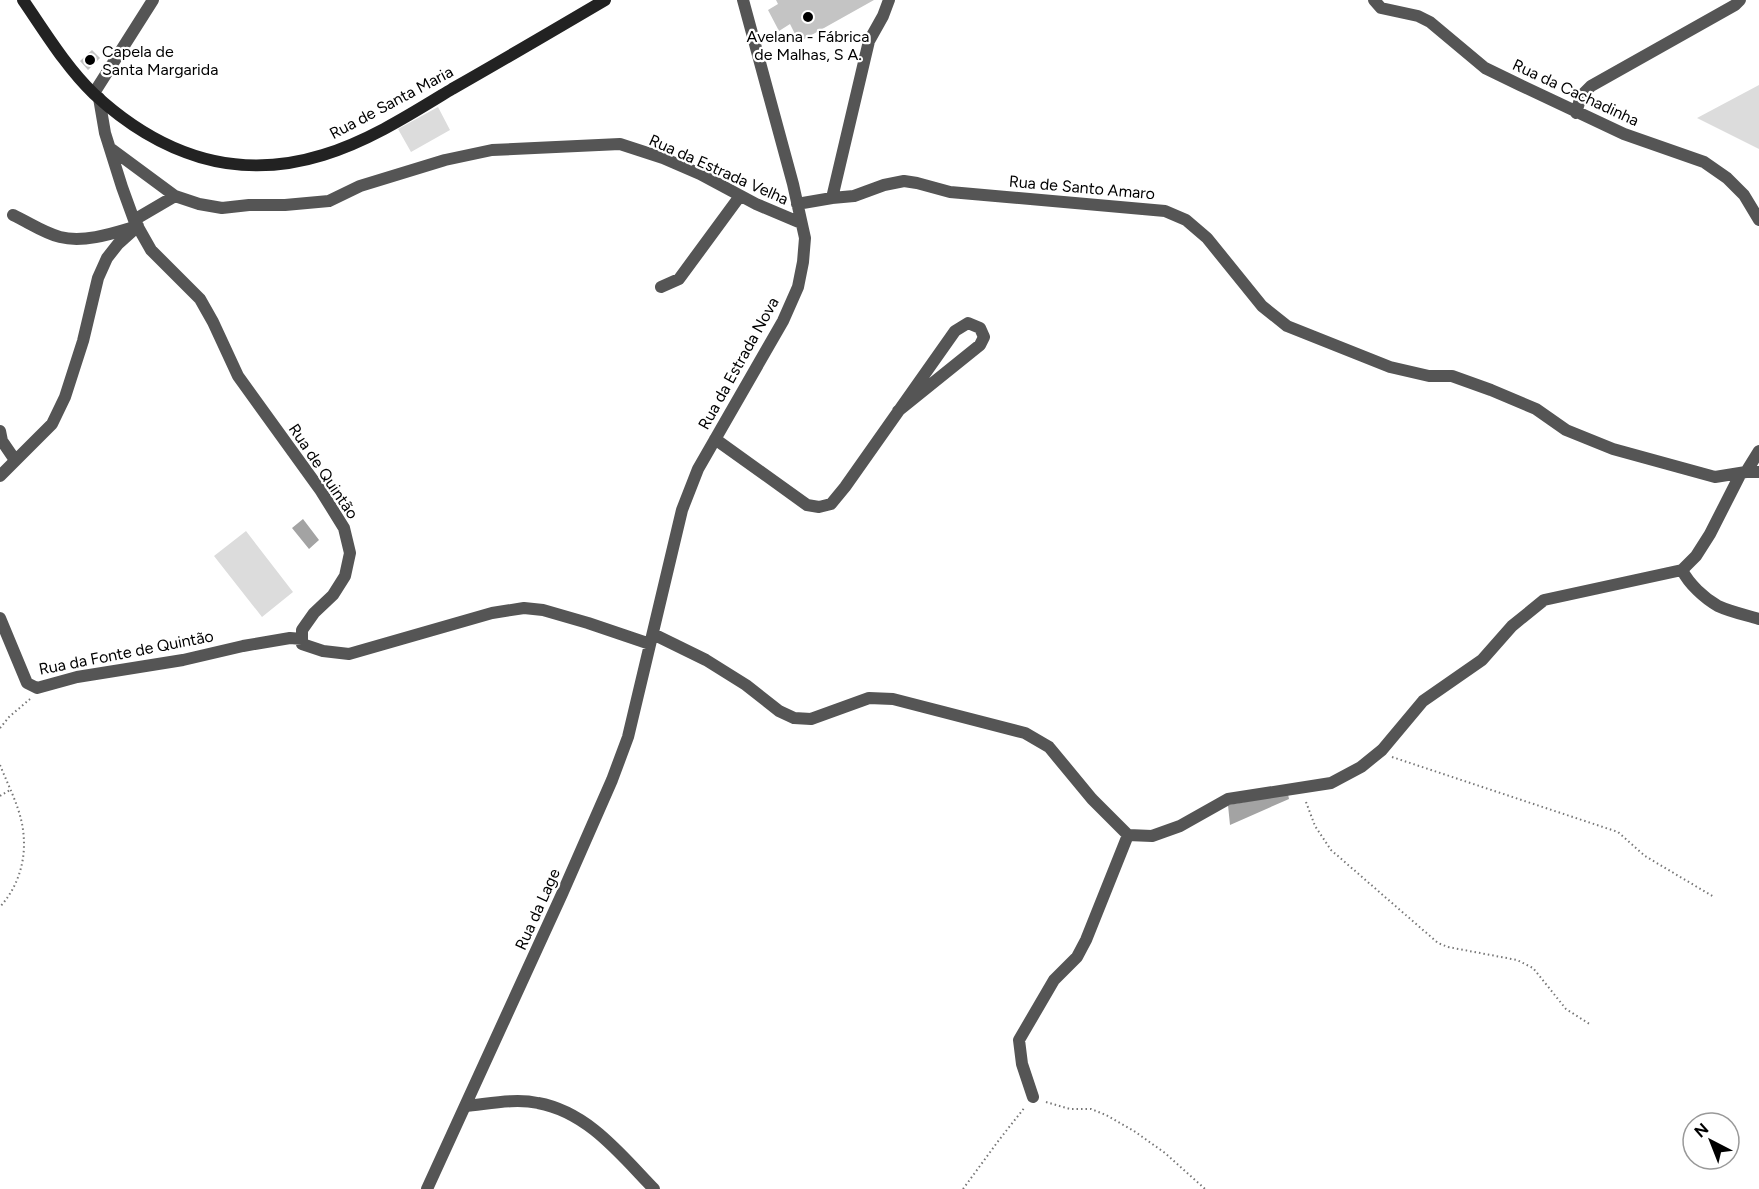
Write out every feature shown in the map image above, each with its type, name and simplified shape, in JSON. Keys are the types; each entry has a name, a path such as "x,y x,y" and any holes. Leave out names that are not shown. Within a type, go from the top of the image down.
{"main road":[{"name":"Rua de Santa Maria","path":"23,0 74,72 124,120 169,146 199,158 225,164 264,165 294,162 323,155 352,144 402,119 605,0"}],"street":[{"path":"97,96 153,0"},
{"name":"Rua da Estrada Nova","path":"651,639 682,510 698,469 783,321 798,286 803,262 804,238 797,204 743,0"},
{"path":"832,198 869,41 889,0"},
{"name":"Rua da Cachadinha","path":"1374,0 1381,8 1418,16 1430,22 1485,68 1576,113 1624,134 1704,162 1727,178 1744,195 1759,220"},
{"path":"1576,113 1581,96 1591,86 1735,6 1740,0"},
{"name":"Rua de Quintão","path":"97,96 105,133 122,187 136,223 151,250 200,299 238,375 321,491 344,528 350,553 345,576 333,595 314,613 302,630 302,639"},
{"name":"Rua da Estrada Velha","path":"110,148 175,196 199,204 222,208 249,204 285,205 329,201 371,182 446,160 492,150 620,144 663,158 700,174 740,196 801,223"},
{"name":"Rua de Santo Amaro","path":"797,204 854,196 884,184 903,181 950,192 1165,211 1186,220 1207,238 1262,306 1287,326 1390,367 1429,376 1452,376 1491,390 1536,409 1566,430 1613,449 1715,477 1749,472"},
{"path":"13,215 58,237 78,240 116,233 136,223 175,196"},
{"path":"661,287 680,279 740,196"},
{"path":"0,476 52,423 65,397 83,340 98,278 107,258 136,223"},
{"path":"715,439 807,505 819,507 831,504 845,487 898,411 955,332 968,323 980,328 984,337 980,345 898,411"},
{"path":"0,431 2,441 15,460"},
{"path":"302,639 302,644 323,651 349,654 492,613 524,608 543,610 651,639 706,660 746,685 779,711 794,718 811,718 869,698 893,699 1025,733 1049,747 1092,799 1128,835 1152,836 1180,826 1228,799 1331,783 1361,767 1382,750 1423,701 1482,660 1512,626 1544,600 1682,570 1696,556 1749,472 1759,451"},
{"path":"1682,570 1685,577 1718,606 1759,619"},
{"name":"Rua da Fonte de Quintão","path":"0,618 27,683 37,688 77,677 183,660 243,646 290,638 302,639"},
{"name":"Rua da Lage","path":"427,1189 612,780 628,737 651,639"},
{"path":"1033,1097 1022,1064 1019,1040 1054,980 1077,957 1128,835"},
{"path":"465,1107 537,1102 560,1108 582,1120 608,1141 654,1189"}],"path":[{"path":"0,728 30,699 37,688"},
{"path":"1382,750 1393,757 1618,832 1645,856 1714,897"},
{"path":"0,765 19,810 24,838 24,858 19,878 0,907"},
{"path":"1302,787 1315,826 1331,850 1424,931 1448,947 1517,960 1533,968 1566,1010 1591,1025"},
{"path":"0,796 10,790"},
{"path":"963,1189 1033,1097 1052,1105 1070,1109 1090,1108 1106,1115 1165,1153 1205,1189"}],"shaded area":[{"path":"1759,85 1759,149 1697,118"},
{"path":"438,107 450,130 411,152 398,129"},
{"path":"303,519 319,540 309,549 292,528"},
{"path":"246,531 293,592 262,617 214,556"},
{"path":"1288,794 1289,799 1230,825 1228,805"}],"building":[{"name":"Avelana - Fábrica de Malhas, S A.","path":"776,0 874,0 799,42 790,24 779,31 768,10 778,4"},
{"name":"Capela de Santa Margarida","path":"92,50 100,58 88,70 80,61"}],"place":[{"name":"Avelana - Fábrica de Malhas, S A.","path":"808,17"},
{"name":"Capela de Santa Margarida","path":"90,60"}]}
